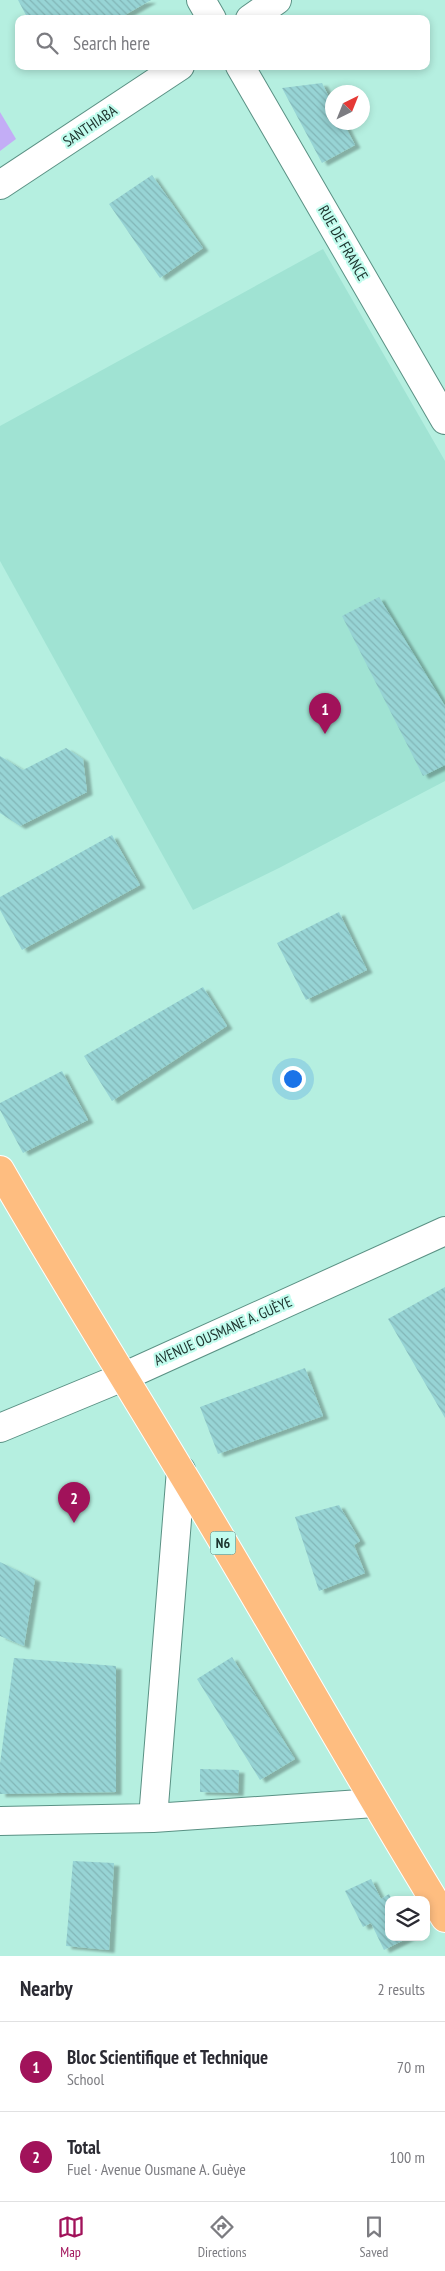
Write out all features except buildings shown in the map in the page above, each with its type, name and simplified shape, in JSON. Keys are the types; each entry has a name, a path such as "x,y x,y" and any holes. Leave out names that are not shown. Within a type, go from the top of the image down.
{"main road":[{"name":"N6","path":"0,1170 123,1377 181,1470 375,1803 445,1918"}],"street":[{"path":"201,0 210,15"},
{"path":"256,15 277,0"},
{"name":"SANTHIABA","path":"0,185 174,70"},
{"name":"RUE DE FRANCE","path":"242,70 445,420"},
{"name":"AVENUE OUSMANE A. GUÈYE","path":"0,1428 123,1377 445,1231"},
{"path":"153,1818 181,1470"},
{"path":"0,1821 153,1818 375,1803"}],"shaded area":[{"path":"0,112 16,139 0,151"},
{"path":"323,249 445,461 445,781 279,868 193,910 0,561 0,426"}],"place":[{"name":"Bloc Scientifique et Technique","path":"325,734"},
{"name":"Total","path":"74,1523"}]}
